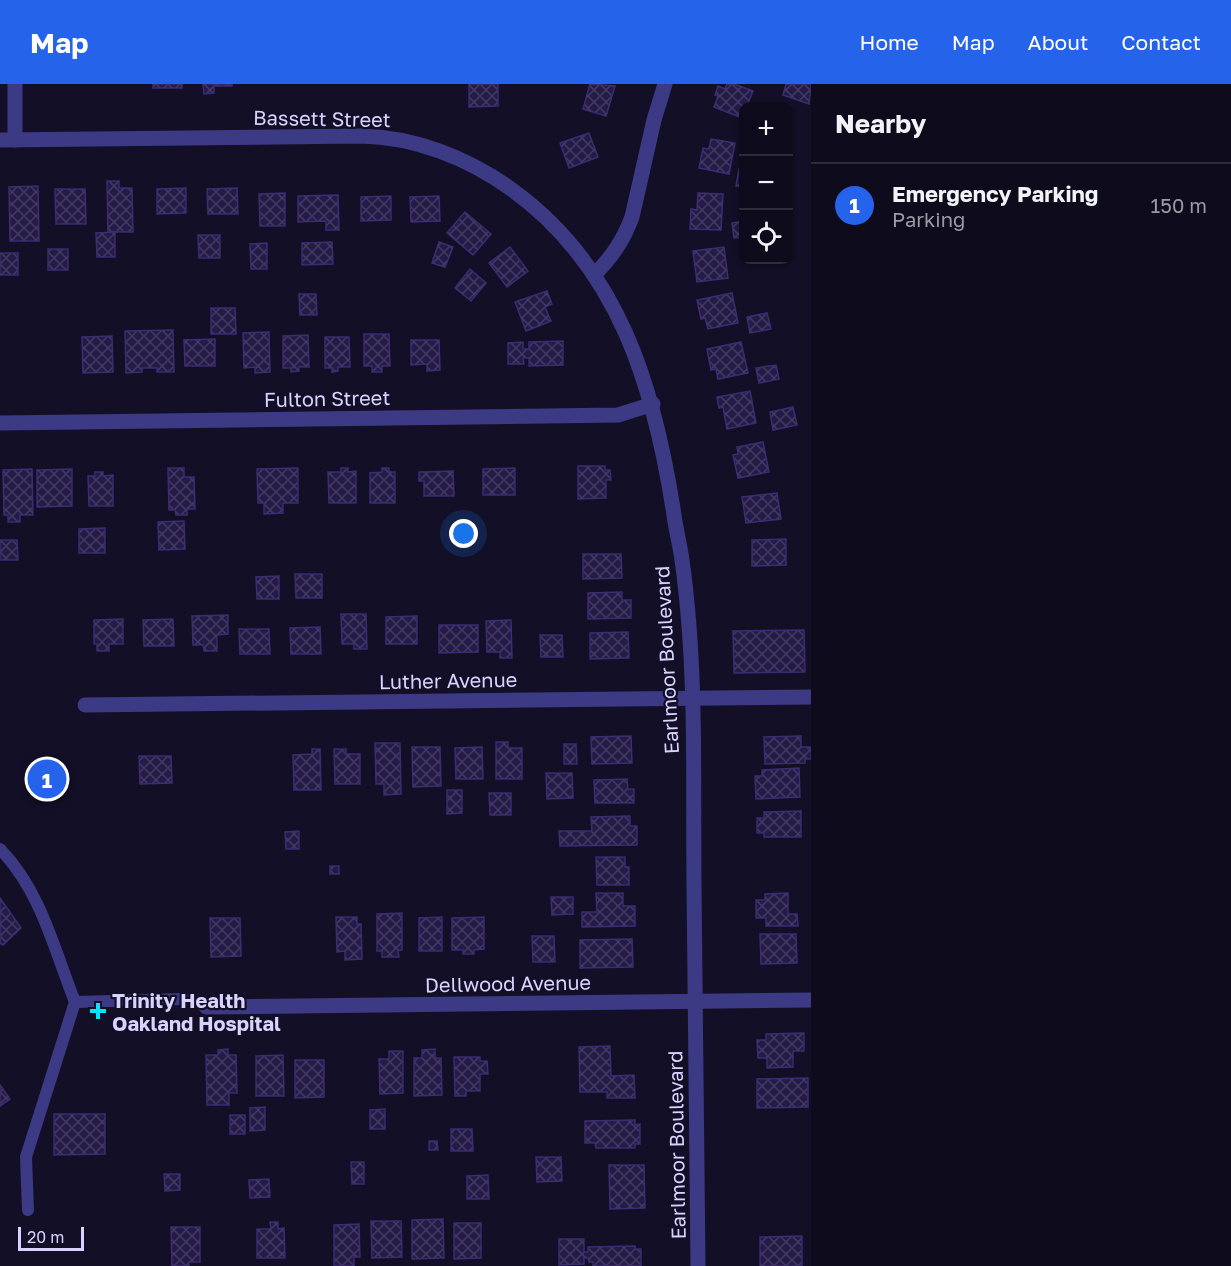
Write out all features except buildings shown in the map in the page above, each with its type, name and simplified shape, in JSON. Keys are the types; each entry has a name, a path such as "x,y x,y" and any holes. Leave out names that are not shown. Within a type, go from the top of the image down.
{"street":[{"path":"8,140 15,84"},
{"path":"594,275 614,255 626,232 665,84"},
{"name":"Bassett Street","path":"8,140 361,136 393,138 460,159 512,189 554,225 594,275"},
{"name":"Earlmoor Boulevard","path":"594,275 612,302 627,332 652,404 662,443 682,558 692,698 698,1266"},
{"name":"Fulton Street","path":"0,423 618,415 652,404"},
{"name":"Luther Avenue","path":"85,705 811,697"},
{"name":"Dellwood Avenue","path":"206,1007 811,1000"}],"lane":[{"path":"0,849 25,880 42,910 75,1002 26,1157 28,1210"},
{"path":"75,1002 184,999"}],"place":[{"name":"Emergency Parking","path":"47,779"},
{"name":"Trinity Health Oakland Hospital","path":"98,1011"}]}
